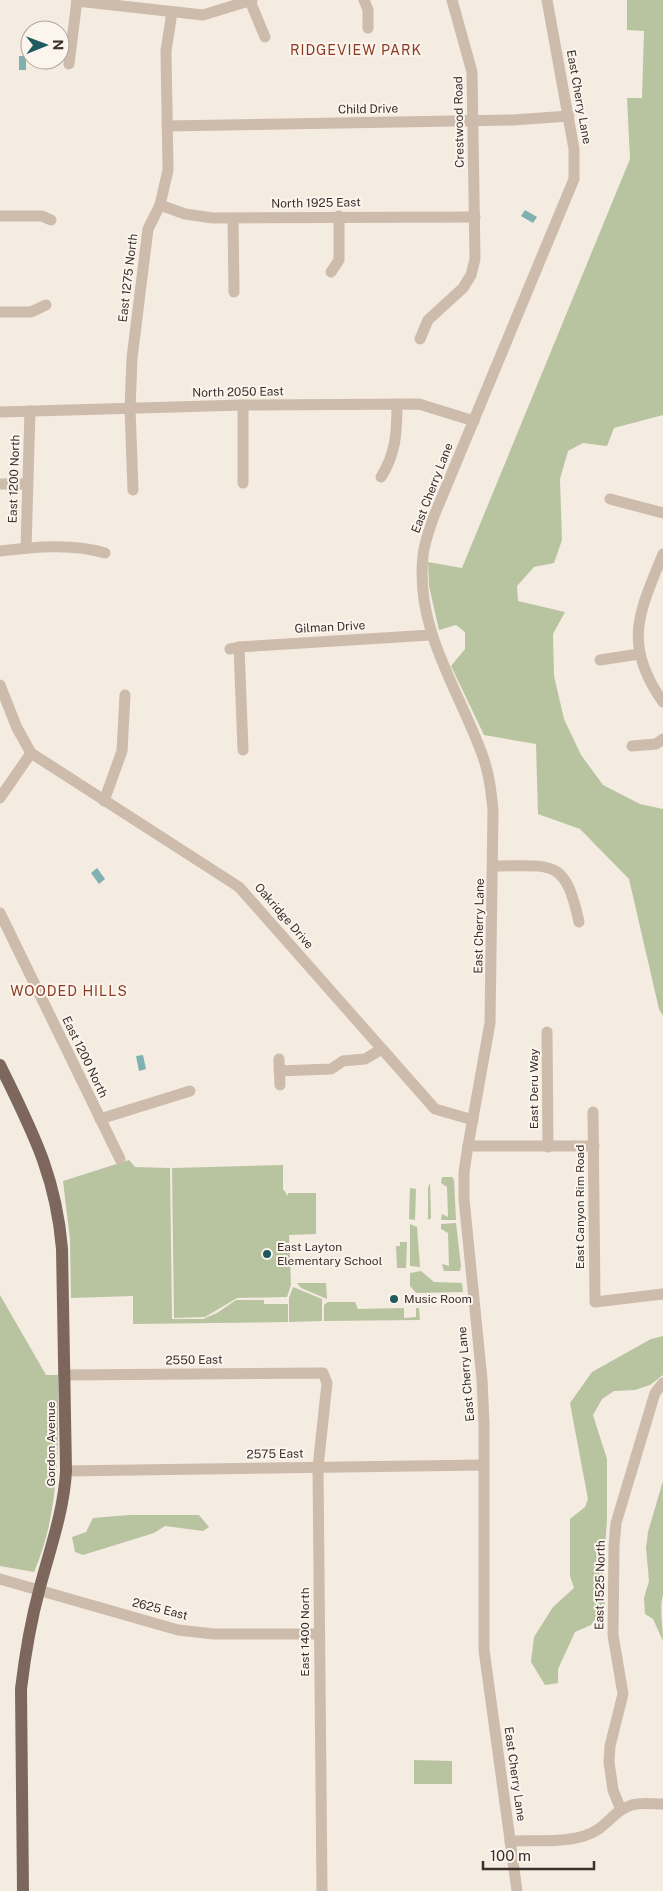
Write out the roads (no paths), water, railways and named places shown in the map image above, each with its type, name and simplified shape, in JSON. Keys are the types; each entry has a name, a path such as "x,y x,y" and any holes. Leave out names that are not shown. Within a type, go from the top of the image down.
{"main road":[{"name":"Gordon Avenue","path":"0,1065 34,1136 54,1190 62,1249 66,1470 63,1501 39,1590 25,1657 21,1689 23,1891"}],"street":[{"path":"70,56 77,0 203,15 251,0 265,37"},
{"path":"364,0 368,10 368,28"},
{"name":"Crestwood Road","path":"420,339 428,320 463,288 471,275 475,259 472,72 452,0"},
{"name":"East Cherry Lane","path":"518,1891 484,1650 482,1379 464,1199 464,1172 490,1023 493,810 490,783 483,755 431,635 422,592 423,553 434,516 574,179 574,149 547,0"},
{"name":"East 1275 North","path":"133,490 130,409 132,358 148,229 160,204 168,170 166,51 172,12"},
{"name":"Child Drive","path":"167,126 473,121 569,116"},
{"name":"North 1925 East","path":"160,204 185,214 233,218 339,216 475,217"},
{"path":"0,216 42,216 52,220"},
{"path":"331,272 339,260 339,216"},
{"path":"233,218 234,292"},
{"path":"0,312 31,312 46,305"},
{"path":"381,477 390,463 394,447 397,429 397,404"},
{"name":"North 2050 East","path":"0,412 243,405 397,404 433,406 474,421"},
{"path":"243,405 244,483"},
{"name":"East 1200 North","path":"26,548 30,411"},
{"path":"0,484 28,484"},
{"path":"610,499 663,513"},
{"path":"0,551 26,548 89,548 105,553"},
{"path":"663,554 640,611 637,631 639,654 649,682 663,702"},
{"name":"Gilman Drive","path":"243,750 235,648 431,635"},
{"path":"600,660 639,654"},
{"name":"Oakridge Drive","path":"0,685 17,728 31,753 239,887 435,1109 473,1120"},
{"path":"104,801 122,751 125,695"},
{"path":"632,746 656,744 663,739"},
{"path":"0,798 31,753"},
{"path":"493,866 548,866 562,876 570,888 579,922"},
{"name":"East 1200 North","path":"0,913 120,1159"},
{"name":"East Deru Way","path":"547,1032 548,1146"},
{"path":"279,1071 331,1069 343,1061 365,1059 382,1049"},
{"path":"279,1059 280,1085"},
{"path":"100,1119 190,1092"},
{"name":"East Canyon Rim Road","path":"593,1112 595,1302 663,1294"},
{"path":"468,1146 594,1146"},
{"name":"2550 East","path":"64,1376 324,1373"},
{"name":"East 1400 North","path":"322,1891 318,1467 327,1383 324,1373"},
{"name":"East 1525 North","path":"621,1810 613,1790 609,1762 610,1746 622,1694 613,1635 616,1523 659,1388"},
{"name":"2575 East","path":"66,1470 484,1465"},
{"name":"2625 East","path":"0,1579 178,1630 214,1634 319,1634"},
{"path":"510,1841 567,1840 585,1836 602,1829 621,1810 633,1804 663,1804"}],"water":[{"path":"525,210 537,217 533,223 521,216"},
{"path":"97,868 105,879 99,884 91,873"},
{"path":"143,1055 146,1069 139,1071 136,1056"}],"place":[{"name":"East Layton Elementary School","path":"267,1254"},
{"name":"Music Room","path":"394,1299"}],"district":[{"name":"RIDGEVIEW PARK","path":"356,50"},
{"name":"WOODED HILLS","path":"69,991"}]}
